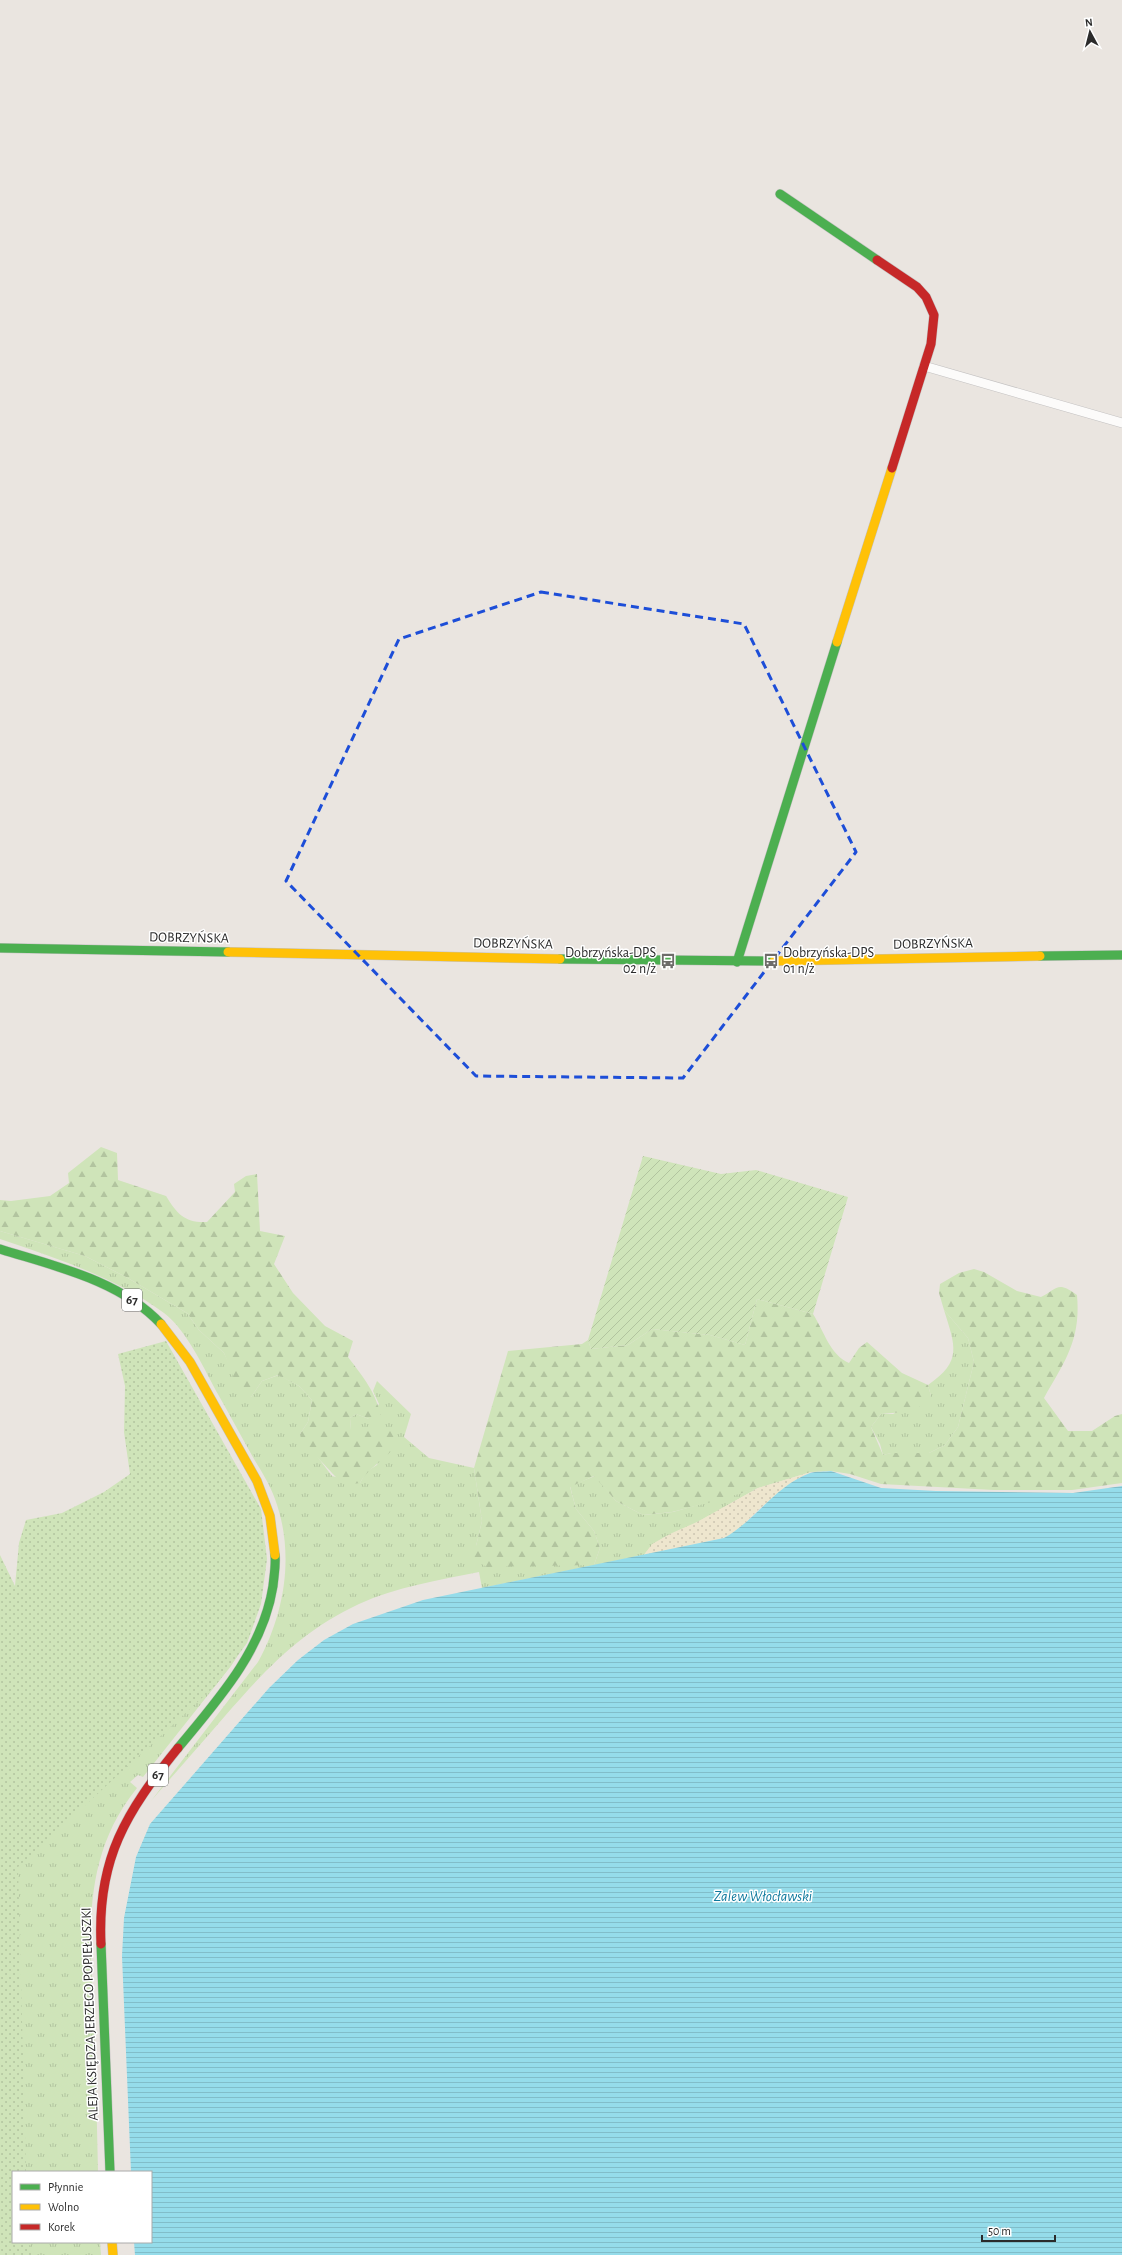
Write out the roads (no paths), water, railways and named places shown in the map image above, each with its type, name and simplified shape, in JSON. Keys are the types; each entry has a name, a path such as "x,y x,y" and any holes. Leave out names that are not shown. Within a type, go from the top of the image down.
{"street":[{"path":"737,962 924,366 935,319 932,304 929,299 907,280 870,257 780,194"},
{"path":"924,366 1122,424"},
{"name":"DOBRZYŃSKA","path":"0,948 737,962 1122,955"},
{"name":"ALEJA KSIĘDZA JERZEGO POPIEŁUSZKI","path":"0,1249 113,1289 135,1302 166,1330 188,1359 258,1486 270,1514 275,1546 275,1578 271,1602 256,1645 239,1670 137,1803 120,1832 108,1862 101,1897 100,1922 110,2171"},
{"path":"112,2243 113,2255"}],"water":[{"name":"Zalew Włocławski","path":"831,1471 881,1488 936,1491 1073,1493 1122,1486 1122,2255 135,2255 134,2243 152,2243 152,2171 131,2171 122,1956 124,1918 136,1857 150,1824 269,1688 298,1660 324,1640 353,1624 423,1600 724,1538 746,1522 786,1486 812,1472"}],"place":[{"name":"Dobrzyńska-DPS 02 n/ż","path":"668,961"},
{"name":"Dobrzyńska-DPS 01 n/ż","path":"771,961"}]}
